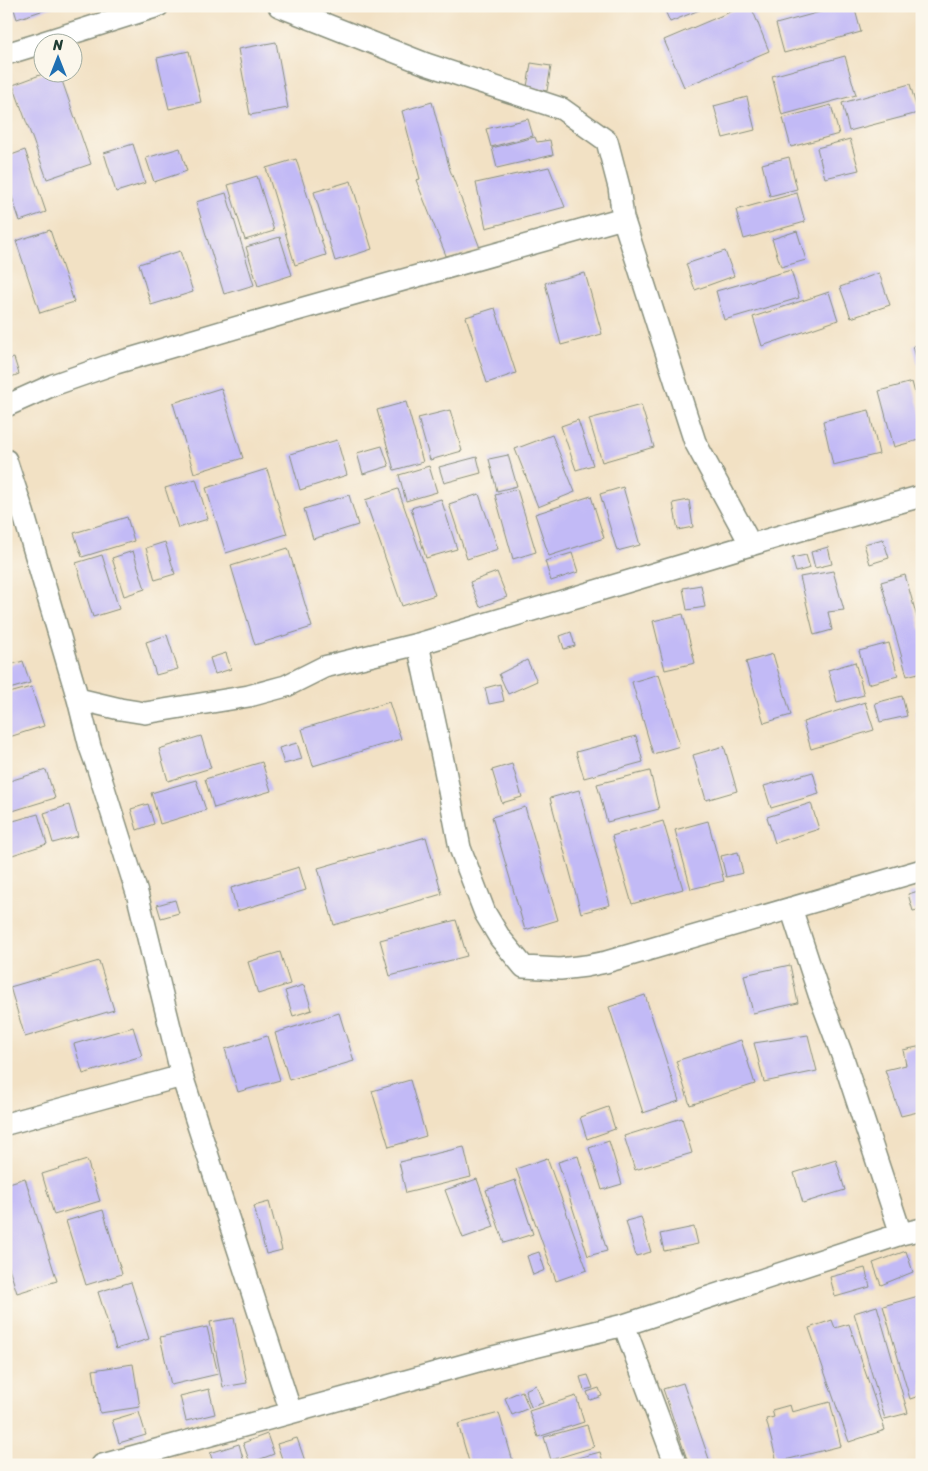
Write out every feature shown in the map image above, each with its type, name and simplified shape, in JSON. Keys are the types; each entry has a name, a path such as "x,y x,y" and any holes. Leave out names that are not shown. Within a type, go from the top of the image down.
{"street":[{"path":"77,32 158,6"},
{"path":"279,6 426,64 562,109 607,140 619,187 624,218 695,442 751,545"},
{"path":"6,54 32,46"},
{"path":"6,406 53,385 116,363 624,218"},
{"path":"6,460 78,699 90,747 137,893 182,1076 291,1412"},
{"path":"78,699 120,709 145,712 240,697 286,686 324,667 418,644 922,496"},
{"path":"418,644 460,848 485,913 500,938 524,967 560,969 606,962 922,870"},
{"path":"791,908 818,994 842,1055 901,1234"},
{"path":"6,1124 182,1076"},
{"path":"102,1465 489,1358 624,1325 922,1228"},
{"path":"624,1325 676,1465"}],"building":[{"path":"13,6 53,6 53,7 17,19"},
{"path":"663,6 709,6 670,22"},
{"path":"744,6 751,6 769,51 684,87 664,40"},
{"path":"842,6 854,6 861,32 784,53 776,24"},
{"path":"276,42 288,108 250,115 238,49"},
{"path":"189,51 201,102 169,109 157,58"},
{"path":"845,56 856,95 782,115 772,76"},
{"path":"531,63 551,66 547,91 527,87"},
{"path":"32,78 32,82 62,82 91,164 47,179 13,85"},
{"path":"910,84 918,113 849,131 842,103"},
{"path":"747,97 755,130 723,138 714,106"},
{"path":"432,102 450,170 480,248 447,258 416,180 420,179 402,111"},
{"path":"831,105 839,134 791,147 783,118"},
{"path":"528,119 533,136 491,147 486,129"},
{"path":"535,137 537,142 550,140 553,155 497,168 492,148"},
{"path":"850,139 859,170 825,178 817,148"},
{"path":"133,144 145,183 116,192 104,153"},
{"path":"180,148 187,171 154,182 146,158"},
{"path":"25,150 46,212 20,221 6,179 6,157"},
{"path":"789,157 797,189 770,196 762,164"},
{"path":"296,159 326,255 295,265 266,168"},
{"path":"549,167 565,207 486,228 476,183"},
{"path":"257,176 274,231 245,240 228,185"},
{"path":"351,181 372,249 335,261 314,192"},
{"path":"226,193 254,285 224,294 196,202"},
{"path":"797,193 805,222 744,239 736,210"},
{"path":"50,230 74,302 40,313 16,241"},
{"path":"797,231 806,260 781,267 772,239"},
{"path":"280,237 292,275 258,286 246,247"},
{"path":"180,251 193,292 151,305 139,264"},
{"path":"725,251 734,276 695,290 686,264"},
{"path":"791,270 799,298 724,320 716,291"},
{"path":"585,273 602,334 561,345 545,283"},
{"path":"879,273 890,305 851,318 840,287"},
{"path":"829,292 838,320 762,346 753,317"},
{"path":"495,308 516,373 487,383 466,317"},
{"path":"922,344 922,375 921,375 913,346"},
{"path":"14,358 19,374 6,379 6,360"},
{"path":"912,382 922,419 922,439 894,447 879,391"},
{"path":"221,388 243,458 194,473 173,403"},
{"path":"406,402 423,462 394,470 377,410"},
{"path":"641,405 654,447 602,462 589,419"},
{"path":"450,410 462,451 430,460 418,418"},
{"path":"869,410 879,454 833,465 823,421"},
{"path":"578,420 593,465 576,470 561,426"},
{"path":"552,435 575,492 538,507 515,449"},
{"path":"337,440 347,475 300,490 290,454"},
{"path":"382,446 389,466 363,474 357,453"},
{"path":"508,455 517,486 497,491 489,459"},
{"path":"477,457 481,473 444,483 439,467"},
{"path":"429,466 437,492 406,501 399,475"},
{"path":"267,469 287,534 226,553 206,488"},
{"path":"196,479 208,519 178,528 165,488"},
{"path":"623,487 640,545 617,551 600,494"},
{"path":"398,489 435,595 402,606 365,500"},
{"path":"517,489 536,552 513,559 495,495"},
{"path":"479,494 498,549 467,559 449,504"},
{"path":"349,495 358,525 313,539 304,509"},
{"path":"591,496 604,538 549,556 535,514"},
{"path":"441,499 457,549 426,558 411,508"},
{"path":"689,500 693,527 678,530 673,503"},
{"path":"127,517 134,541 82,557 74,533"},
{"path":"883,539 889,558 870,564 864,544"},
{"path":"165,542 175,574 155,580 146,548"},
{"path":"828,547 832,564 815,568 811,552"},
{"path":"288,548 312,627 255,645 231,566"},
{"path":"133,551 145,589 124,596 112,558"},
{"path":"572,553 578,572 551,581 545,561"},
{"path":"102,555 119,609 93,617 76,563"},
{"path":"806,555 810,568 796,572 792,558"},
{"path":"833,571 844,610 828,612 832,630 814,635 800,577"},
{"path":"497,572 507,597 480,607 470,582"},
{"path":"905,575 922,635 922,672 907,676 881,582"},
{"path":"701,585 705,607 687,610 683,588"},
{"path":"683,614 695,663 665,670 653,621"},
{"path":"571,632 575,646 564,649 560,636"},
{"path":"167,635 178,669 156,675 146,642"},
{"path":"889,643 898,676 868,684 859,651"},
{"path":"226,653 231,669 215,674 210,658"},
{"path":"773,654 791,715 764,723 746,662"},
{"path":"527,660 537,681 508,694 499,674"},
{"path":"23,661 30,683 6,690 6,666"},
{"path":"855,662 864,695 837,702 828,670"},
{"path":"659,674 680,746 653,754 632,682"},
{"path":"500,684 504,701 489,704 485,688"},
{"path":"31,687 44,726 6,738 6,694"},
{"path":"902,696 907,716 880,722 875,703"},
{"path":"389,702 401,739 313,766 302,729"},
{"path":"865,702 874,730 811,749 803,722"},
{"path":"922,711 922,734 921,734 915,713"},
{"path":"201,736 211,768 168,781 159,749"},
{"path":"636,736 643,762 584,778 576,752"},
{"path":"297,743 302,759 284,764 279,748"},
{"path":"724,746 737,791 706,800 693,755"},
{"path":"262,762 271,791 214,808 205,779"},
{"path":"512,764 522,797 502,803 492,770"},
{"path":"46,770 55,798 6,813 6,782"},
{"path":"650,771 659,809 607,822 597,784"},
{"path":"813,772 819,794 771,808 764,786"},
{"path":"196,780 206,810 160,824 151,793"},
{"path":"579,790 610,905 581,913 550,798"},
{"path":"811,803 819,829 775,843 767,817"},
{"path":"148,804 154,824 137,830 131,809"},
{"path":"69,805 78,836 53,843 44,813"},
{"path":"525,807 558,920 525,930 492,817"},
{"path":"38,814 47,844 6,857 6,823"},
{"path":"663,821 683,889 632,904 612,836"},
{"path":"708,821 724,881 691,889 675,830"},
{"path":"426,837 442,894 334,925 318,868"},
{"path":"738,852 743,873 726,877 721,856"},
{"path":"299,867 306,890 237,911 231,888"},
{"path":"922,890 922,909 913,911 908,894"},
{"path":"175,900 179,913 161,918 157,905"},
{"path":"456,920 467,956 390,976 380,940"},
{"path":"280,952 290,984 258,994 248,962"},
{"path":"99,961 114,1010 25,1037 10,987"},
{"path":"790,965 798,1003 753,1013 744,975"},
{"path":"304,985 312,1010 293,1016 285,991"},
{"path":"645,995 679,1101 643,1113 609,1007"},
{"path":"339,1013 354,1061 289,1080 275,1033"},
{"path":"133,1027 142,1056 83,1074 74,1044"},
{"path":"808,1035 817,1071 764,1082 754,1043"},
{"path":"267,1036 280,1080 238,1092 225,1049"},
{"path":"741,1040 755,1084 690,1105 676,1061"},
{"path":"922,1046 922,1111 901,1116 885,1070 906,1065 903,1050"},
{"path":"410,1080 426,1136 389,1147 372,1091"},
{"path":"608,1107 615,1129 587,1139 580,1117"},
{"path":"682,1118 692,1153 635,1170 624,1136"},
{"path":"609,1141 622,1184 602,1190 589,1148"},
{"path":"464,1147 471,1177 406,1193 399,1162"},
{"path":"578,1156 607,1251 588,1256 558,1162"},
{"path":"547,1158 587,1270 556,1281 516,1169"},
{"path":"87,1160 100,1201 54,1215 42,1174"},
{"path":"836,1160 845,1190 803,1203 794,1173"},
{"path":"25,1178 57,1281 17,1293 6,1258 6,1184"},
{"path":"477,1179 494,1227 463,1238 445,1190"},
{"path":"515,1180 533,1234 504,1243 486,1190"},
{"path":"269,1202 282,1250 266,1254 254,1206"},
{"path":"103,1210 122,1274 86,1285 66,1221"},
{"path":"641,1217 651,1252 636,1256 626,1221"},
{"path":"694,1227 698,1244 664,1251 660,1234"},
{"path":"906,1251 913,1272 881,1285 873,1263"},
{"path":"539,1252 545,1270 533,1275 527,1256"},
{"path":"865,1268 870,1287 835,1297 830,1277"},
{"path":"131,1282 149,1339 116,1349 98,1292"},
{"path":"922,1295 922,1395 910,1399 883,1306"},
{"path":"877,1306 908,1413 885,1419 854,1313"},
{"path":"234,1318 247,1383 223,1387 210,1322"},
{"path":"832,1320 835,1328 849,1324 885,1430 849,1442 809,1328"},
{"path":"207,1327 218,1374 171,1385 160,1337"},
{"path":"133,1364 140,1407 100,1413 93,1370"},
{"path":"588,1375 593,1388 584,1390 580,1377"},
{"path":"683,1383 711,1465 689,1465 663,1389"},
{"path":"536,1385 543,1403 531,1407 525,1390"},
{"path":"599,1388 602,1396 590,1400 587,1392"},
{"path":"209,1389 215,1414 186,1421 180,1396"},
{"path":"522,1391 529,1408 512,1415 505,1398"},
{"path":"576,1396 584,1422 538,1437 529,1411"},
{"path":"830,1402 841,1446 777,1462 766,1419 774,1417 772,1410 790,1405 792,1412"},
{"path":"139,1412 146,1435 119,1443 112,1420"},
{"path":"499,1413 514,1465 470,1465 458,1424"},
{"path":"587,1425 594,1447 551,1460 544,1437"},
{"path":"267,1434 274,1454 250,1463 243,1443"},
{"path":"297,1438 305,1461 295,1465 284,1465 277,1444"},
{"path":"239,1444 244,1462 234,1465 214,1465 210,1453"},
{"path":"600,1452 604,1465 555,1465 555,1464"}]}
